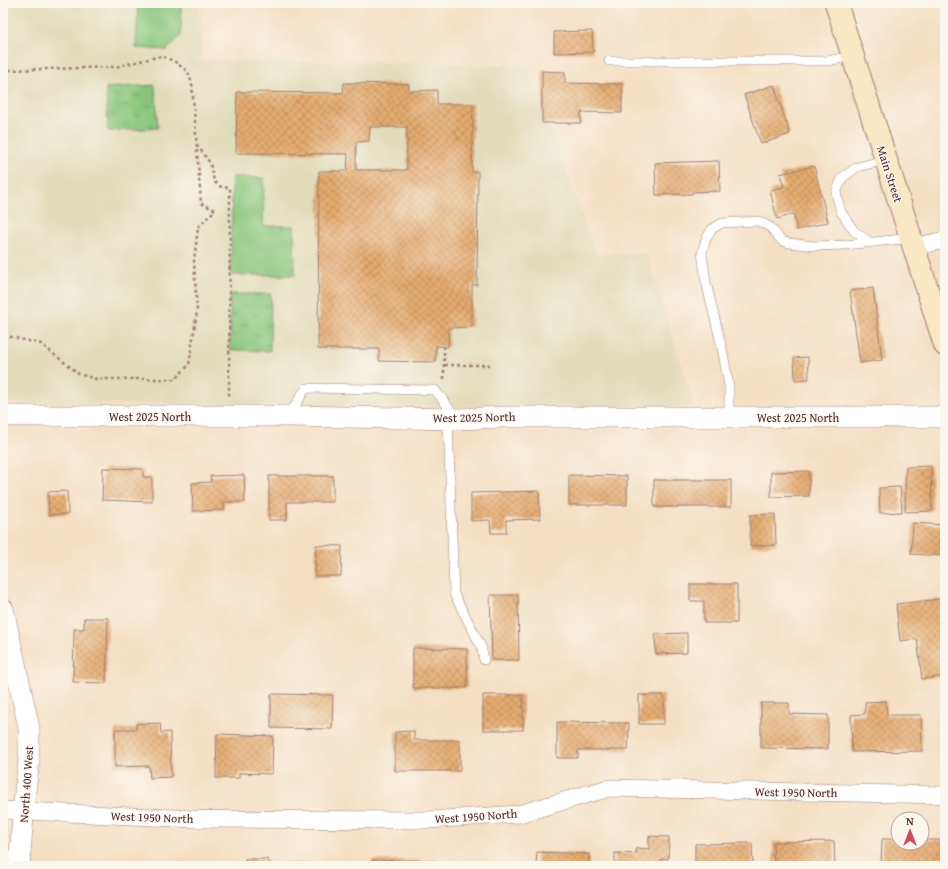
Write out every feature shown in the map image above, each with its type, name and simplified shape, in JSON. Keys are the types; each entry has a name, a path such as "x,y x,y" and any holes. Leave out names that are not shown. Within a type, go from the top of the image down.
{"main road":[{"name":"Main Street","path":"836,3 945,345"}],"street":[{"path":"912,242 945,240"},
{"name":"West 2025 North","path":"3,416 288,416 453,419 503,417 945,417"},
{"name":"North 400 West","path":"3,609 29,728 29,760 19,866"},
{"name":"West 1950 North","path":"3,810 195,819 428,820 519,814 609,788 945,795"}],"lane":[{"path":"608,61 827,61 853,56"},
{"path":"870,242 854,231 841,212 836,194 842,178 857,167 886,160"},
{"path":"729,417 728,386 722,348 706,282 702,253 706,239 712,229 722,223 758,221 770,227 782,241 790,243 814,246 846,245 870,242 912,242"},
{"path":"288,416 306,388 435,390 453,419 454,594 481,646 484,660"}],"path":[{"path":"3,68 10,70 115,67 161,56 174,62 188,72 192,83 201,203 215,210 198,227 194,260 197,311 189,365 175,379 96,379 79,374 41,344 3,335"},
{"path":"196,145 210,163 214,181 218,186 230,188 229,400"},
{"path":"444,346 444,382"},
{"path":"444,365 492,366"}],"shaded area":[{"path":"3,3 200,3 201,60 528,65 596,254 647,254 694,407 3,403"}],"green space":[{"path":"138,3 181,3 181,36 167,50 136,48"},
{"path":"155,85 158,128 108,131 106,88"},
{"path":"232,177 264,178 263,226 294,226 295,275 231,275"},
{"path":"230,294 271,294 270,351 230,350"}],"building":[{"path":"592,31 593,52 554,53 554,32"},
{"path":"542,71 565,72 565,83 622,84 622,113 581,112 581,123 542,123"},
{"path":"344,83 409,84 409,91 437,90 437,104 473,104 472,172 478,172 477,285 472,285 472,327 449,328 448,347 436,346 435,362 379,361 379,349 318,349 319,171 347,171 348,154 236,153 237,92 343,93","holes":["370,127 407,127 407,170 356,170 356,142 369,141"]},
{"path":"774,85 790,134 761,144 744,95"},
{"path":"719,161 720,191 692,192 692,194 656,195 655,163"},
{"path":"814,166 828,222 797,230 794,214 777,219 770,190 784,187 780,174"},
{"path":"873,288 882,360 860,363 850,291"},
{"path":"808,357 809,379 795,380 794,358"},
{"path":"931,466 932,511 905,512 906,467"},
{"path":"103,468 143,469 143,477 152,477 152,502 102,500"},
{"path":"809,471 809,496 771,497 771,472"},
{"path":"244,475 245,502 224,502 224,510 193,511 192,483 211,482 210,476"},
{"path":"569,475 627,476 627,505 569,505"},
{"path":"269,476 333,476 333,502 287,502 287,520 269,520"},
{"path":"654,480 731,480 731,507 654,507"},
{"path":"900,487 902,512 880,513 879,488"},
{"path":"67,491 68,514 49,515 48,492"},
{"path":"539,491 540,519 506,520 506,533 491,533 490,520 471,521 471,493"},
{"path":"775,514 776,545 750,546 750,515"},
{"path":"913,523 944,525 943,556 911,554"},
{"path":"316,545 342,546 341,576 315,576"},
{"path":"690,584 737,584 737,623 704,623 704,601 690,601"},
{"path":"490,595 518,595 519,660 492,660"},
{"path":"941,599 945,629 945,676 922,679 917,639 900,641 896,604"},
{"path":"84,618 108,618 106,683 73,682 74,629 84,629"},
{"path":"687,633 687,653 656,654 655,634"},
{"path":"413,648 467,649 467,688 413,688"},
{"path":"271,694 333,695 332,729 271,728"},
{"path":"483,695 523,695 523,730 483,730"},
{"path":"639,695 664,695 664,724 639,724"},
{"path":"886,701 887,715 921,715 922,751 852,752 851,715 865,714 865,702"},
{"path":"761,703 789,703 789,714 828,715 828,749 761,748"},
{"path":"557,722 629,723 628,750 578,750 578,758 557,758"},
{"path":"160,723 161,733 170,732 171,777 150,778 149,766 115,767 115,729 136,729 136,724"},
{"path":"414,731 414,740 460,740 460,771 395,771 395,732"},
{"path":"217,734 273,736 272,774 239,773 239,778 216,778"},
{"path":"649,836 669,837 668,859 661,859 661,866 615,866 615,853 636,854 636,848 649,849"},
{"path":"882,839 890,839 890,851 930,851 930,840 945,840 945,866 881,864"},
{"path":"834,841 835,866 774,866 773,842"},
{"path":"752,843 753,866 695,866 695,844"},
{"path":"537,852 589,854 589,866 536,866"},
{"path":"245,859 268,859 268,866 245,866"},
{"path":"372,860 437,861 437,866 372,866"},
{"path":"196,863 196,866 135,866 135,864"},
{"path":"287,863 356,864 356,866 286,866"}]}
